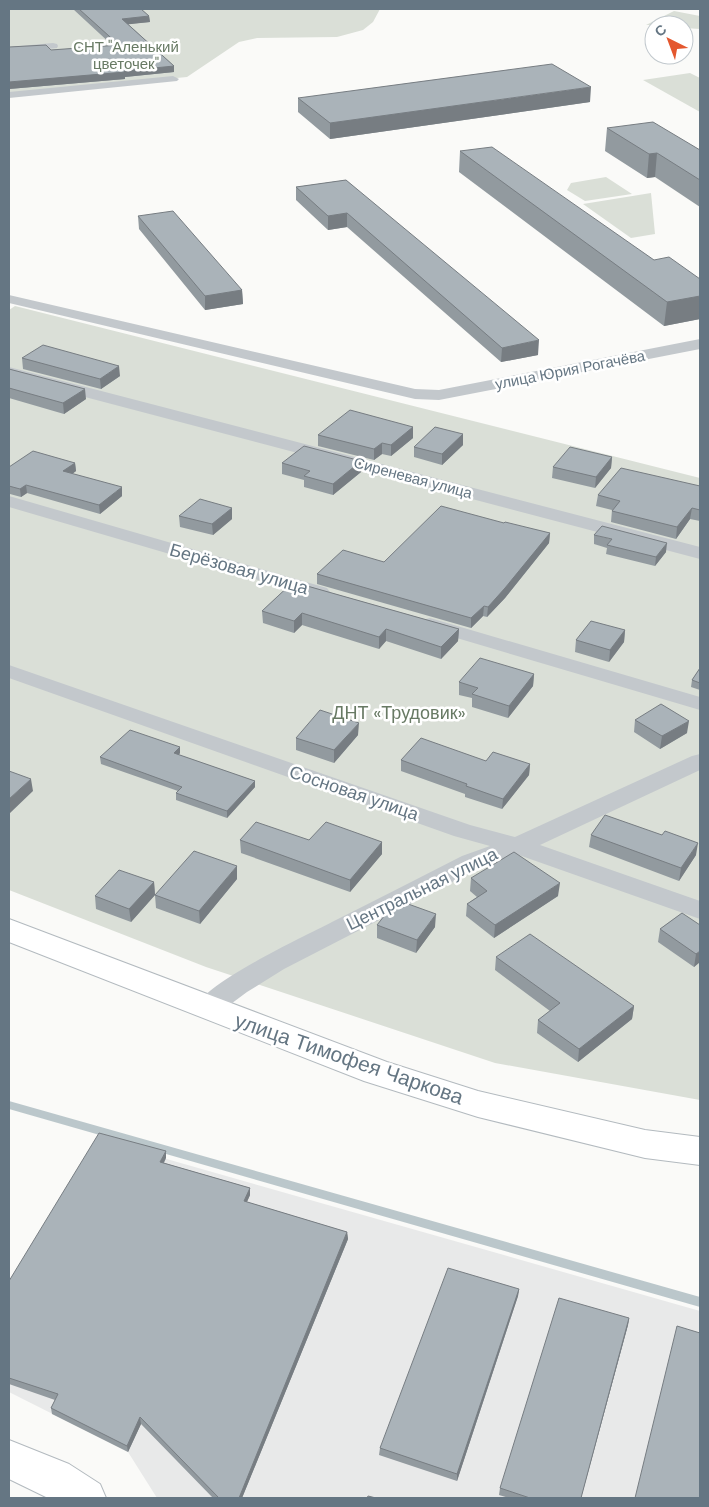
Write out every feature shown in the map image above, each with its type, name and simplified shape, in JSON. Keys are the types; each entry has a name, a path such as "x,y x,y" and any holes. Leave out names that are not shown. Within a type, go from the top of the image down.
{"main road":[{"name":"улица Тимофея Чаркова","path":"9,930 376,1072 478,1104 645,1144 700,1151"},
{"path":"9,1459 54,1478 85,1498"}],"street":[{"path":"9,50 53,46"},
{"path":"9,95 173,79"},
{"name":"улица Юрия Рогачёва","path":"9,299 415,394 439,395 700,344"},
{"name":"Сиреневая улица","path":"9,372 700,553"},
{"name":"Берёзовая улица","path":"9,501 340,598"},
{"path":"416,620 700,704"},
{"name":"Сосновая улица","path":"9,671 462,831 515,845 700,910"},
{"name":"Центральная улица","path":"207,1008 238,985 275,962 470,862 530,840 700,760"}],"shaded area":[{"path":"100,1140 700,1311 700,1498 157,1498 128,1452 9,1392 9,1290"}],"green space":[{"path":"9,9 380,9 373,22 363,30 337,37 257,38 239,42 187,77 9,94"},
{"path":"674,11 700,16 700,29 694,29 694,15 666,15"},
{"path":"690,73 700,78 700,112 643,80"},
{"path":"606,177 632,194 585,201 567,190 571,183"},
{"path":"651,193 655,234 631,238 583,204"},
{"name":"ДНТ «Трудовик»","path":"15,306 700,478 700,1100 495,1063 206,967 9,890 9,310"}],"building":[{"name":"СНТ \"Аленький цветочек\"","path":"79,9 141,9 149,16 122,19 174,66 9,82 9,47 46,45 51,50 119,45"},
{"path":"552,64 591,87 330,123 298,98"},
{"path":"653,122 700,150 700,180 657,153 649,154 607,128"},
{"path":"492,147 654,260 669,257 700,279 700,296 667,302 460,151"},
{"path":"346,180 539,340 502,348 347,213 328,216 296,187"},
{"path":"173,211 242,290 205,296 138,216"},
{"path":"43,345 119,366 100,379 22,358"},
{"path":"9,369 85,389 63,403 9,388"},
{"path":"350,410 413,427 391,445 382,443 374,449 318,435"},
{"path":"435,427 463,434 442,454 414,447"},
{"path":"304,446 361,461 333,484 304,476 310,471 282,463"},
{"path":"570,447 612,457 596,477 553,467"},
{"path":"33,451 75,463 63,471 122,487 99,505 26,485 20,489 9,486 9,467"},
{"path":"621,468 700,486 700,510 692,508 677,527 612,511 620,501 598,495"},
{"path":"200,499 232,508 212,524 179,516"},
{"path":"441,506 550,533 488,607 484,606 471,618 317,574 343,550 384,562"},
{"path":"602,526 667,543 656,557 607,545 612,539 594,535"},
{"path":"293,582 459,629 441,647 386,629 379,637 302,613 294,621 262,611"},
{"path":"591,621 625,630 610,650 576,640"},
{"path":"480,658 534,674 509,706 472,694 478,688 459,682"},
{"path":"700,668 700,683 692,680"},
{"path":"661,704 689,721 662,736 635,720"},
{"path":"320,710 359,723 334,750 296,738"},
{"path":"130,730 180,747 174,753 255,781 227,811 176,793 182,787 100,757"},
{"path":"421,738 486,761 493,752 530,764 503,799 401,760"},
{"path":"9,771 31,779 9,799"},
{"path":"605,815 662,835 665,831 698,843 681,868 591,835"},
{"path":"256,822 309,840 326,822 382,842 350,880 240,840"},
{"path":"194,851 237,866 199,911 155,895"},
{"path":"514,852 560,883 495,925 467,904 487,891 471,878"},
{"path":"119,870 154,882 129,909 95,896"},
{"path":"397,900 436,914 417,940 377,925"},
{"path":"682,913 700,925 700,951 696,954 660,929"},
{"path":"530,934 634,1006 579,1049 538,1020 560,1003 496,957"},
{"path":"99,1133 166,1151 160,1162 250,1188 244,1201 347,1232 239,1498 219,1498 140,1417 127,1446 51,1408 58,1394 9,1378 9,1281"},
{"path":"448,1268 519,1289 457,1474 380,1448"},
{"path":"559,1298 629,1318 581,1498 530,1498 500,1488"},
{"path":"677,1326 700,1333 700,1498 635,1498"}],"waterway":[{"path":"9,1105 700,1302"}]}
